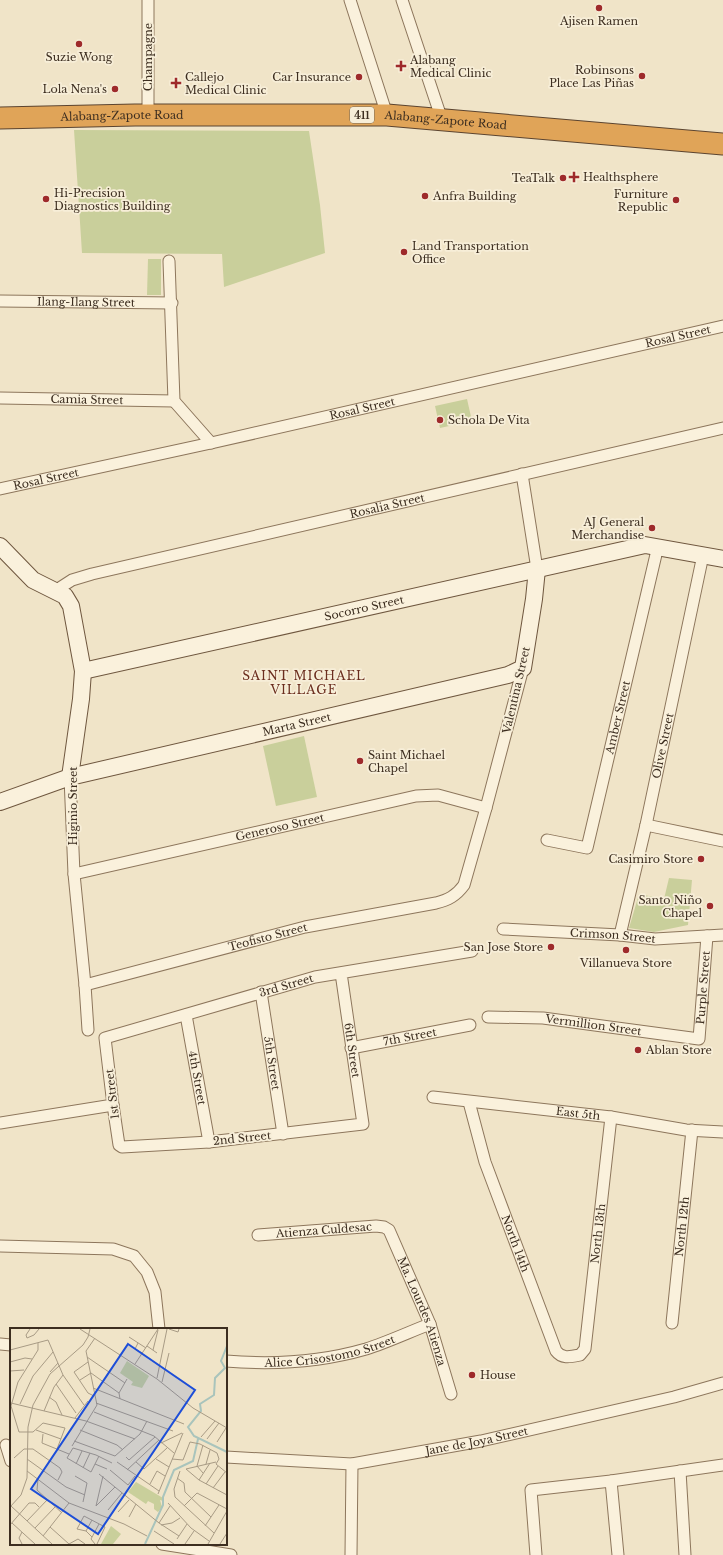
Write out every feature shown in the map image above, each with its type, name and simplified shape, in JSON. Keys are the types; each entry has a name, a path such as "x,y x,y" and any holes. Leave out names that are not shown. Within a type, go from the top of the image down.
{"highway":[{"name":"Alabang-Zapote Road","path":"0,118 148,115 383,115 723,144"}],"street":[{"name":"Champagne","path":"148,0 148,115"},
{"path":"350,0 380,94 383,115"},
{"path":"402,0 442,120"},
{"path":"170,261 174,401 211,444"},
{"name":"Ilang-Ilang Street","path":"0,301 172,302"},
{"name":"Rosal Street","path":"0,489 211,444 723,326"},
{"name":"Camia Street","path":"0,398 174,401"},
{"name":"Rosalia Street","path":"55,590 72,580 92,574 723,428"},
{"name":"Valentina Street","path":"452,898 464,885 523,668 534,599 537,569 522,474"},
{"path":"652,546 723,559"},
{"name":"Socorro Street","path":"83,671 537,569 652,546"},
{"name":"Amber Street","path":"547,840 588,848 652,546"},
{"name":"Higinio Street","path":"3,552 33,580 65,596 71,606 83,671 81,700 70,777 74,874 88,1030"},
{"name":"Olive Street","path":"620,935 646,825 703,555"},
{"name":"Marta Street","path":"0,802 70,777 493,679 508,675 523,668"},
{"name":"Generoso Street","path":"74,874 416,796 438,795 486,808"},
{"path":"646,825 723,841"},
{"name":"Teofisto Street","path":"85,985 305,927 436,903 452,898"},
{"name":"Crimson Street","path":"503,929 620,935 655,939 723,935"},
{"name":"Purple Street","path":"699,1039 707,936"},
{"name":"3rd Street","path":"105,1038 261,992 315,978 472,951"},
{"name":"6th Street","path":"341,973 362,1115 363,1124 361,1126"},
{"name":"5th Street","path":"261,992 283,1134"},
{"name":"4th Street","path":"186,1015 209,1142"},
{"name":"Vermillion Street","path":"488,1017 543,1018 699,1039"},
{"name":"7th Street","path":"351,1048 470,1025"},
{"name":"1st Street","path":"105,1038 112,1105 118,1141 122,1148"},
{"name":"East 5th","path":"433,1097 611,1117 692,1130 723,1132"},
{"name":"North 14th","path":"470,1102 485,1162 556,1351 560,1355 568,1357 580,1356 585,1349"},
{"path":"0,1123 112,1105"},
{"name":"North 13th","path":"585,1349 611,1117"},
{"name":"2nd Street","path":"122,1148 209,1142 361,1126"},
{"name":"North 12th","path":"672,1323 692,1130"},
{"name":"Atienza Culdesac","path":"258,1235 376,1226 384,1227 389,1230"},
{"name":"Ma. Lourdes Atienza","path":"389,1230 430,1324 451,1394"},
{"path":"0,1246 113,1249 134,1256 147,1272 155,1292 159,1328"},
{"name":"Alice Crisostomo Street","path":"227,1361 250,1363 316,1360 367,1348 430,1324"},
{"path":"0,1344 10,1345"},
{"name":"Jane de Joya Street","path":"227,1457 352,1464 481,1441 674,1397 723,1383"},
{"path":"6,1445 10,1458"},
{"path":"351,1555 352,1464"},
{"path":"536,1555 531,1490 611,1481 723,1465"},
{"path":"680,1471 685,1555"},
{"path":"611,1481 618,1555"},
{"path":"164,1545 176,1550 231,1555"}],"green space":[{"path":"74,130 309,131 320,205 325,253 224,287 222,254 82,253"},
{"path":"148,259 161,259 161,295 147,295"},
{"path":"467,399 472,421 440,428 435,406"},
{"path":"304,736 317,797 276,806 263,746"},
{"path":"669,878 692,880 688,925 654,932 629,928 639,894 664,899"}],"place":[{"name":"Ajisen Ramen","path":"599,8"},
{"name":"Suzie Wong","path":"79,44"},
{"name":"Alabang Medical Clinic","path":"401,66"},
{"name":"Robinsons Place Las Piñas","path":"642,76"},
{"name":"Car Insurance","path":"359,77"},
{"name":"Callejo Medical Clinic","path":"176,83"},
{"name":"Lola Nena's","path":"115,89"},
{"name":"Healthsphere","path":"574,177"},
{"name":"TeaTalk","path":"563,178"},
{"name":"Anfra Building","path":"425,196"},
{"name":"Hi-Precision Diagnostics Building","path":"46,199"},
{"name":"Furniture Republic","path":"676,200"},
{"name":"Land Transportation Office","path":"404,252"},
{"name":"Schola De Vita","path":"440,420"},
{"name":"AJ General Merchandise","path":"652,528"},
{"name":"Saint Michael Chapel","path":"360,761"},
{"name":"Casimiro Store","path":"701,859"},
{"name":"Santo Niño Chapel","path":"710,906"},
{"name":"San Jose Store","path":"551,947"},
{"name":"Villanueva Store","path":"626,950"},
{"name":"Ablan Store","path":"638,1050"},
{"name":"House","path":"472,1375"}],"district":[{"name":"SAINT MICHAEL VILLAGE","path":"304,683"}]}
